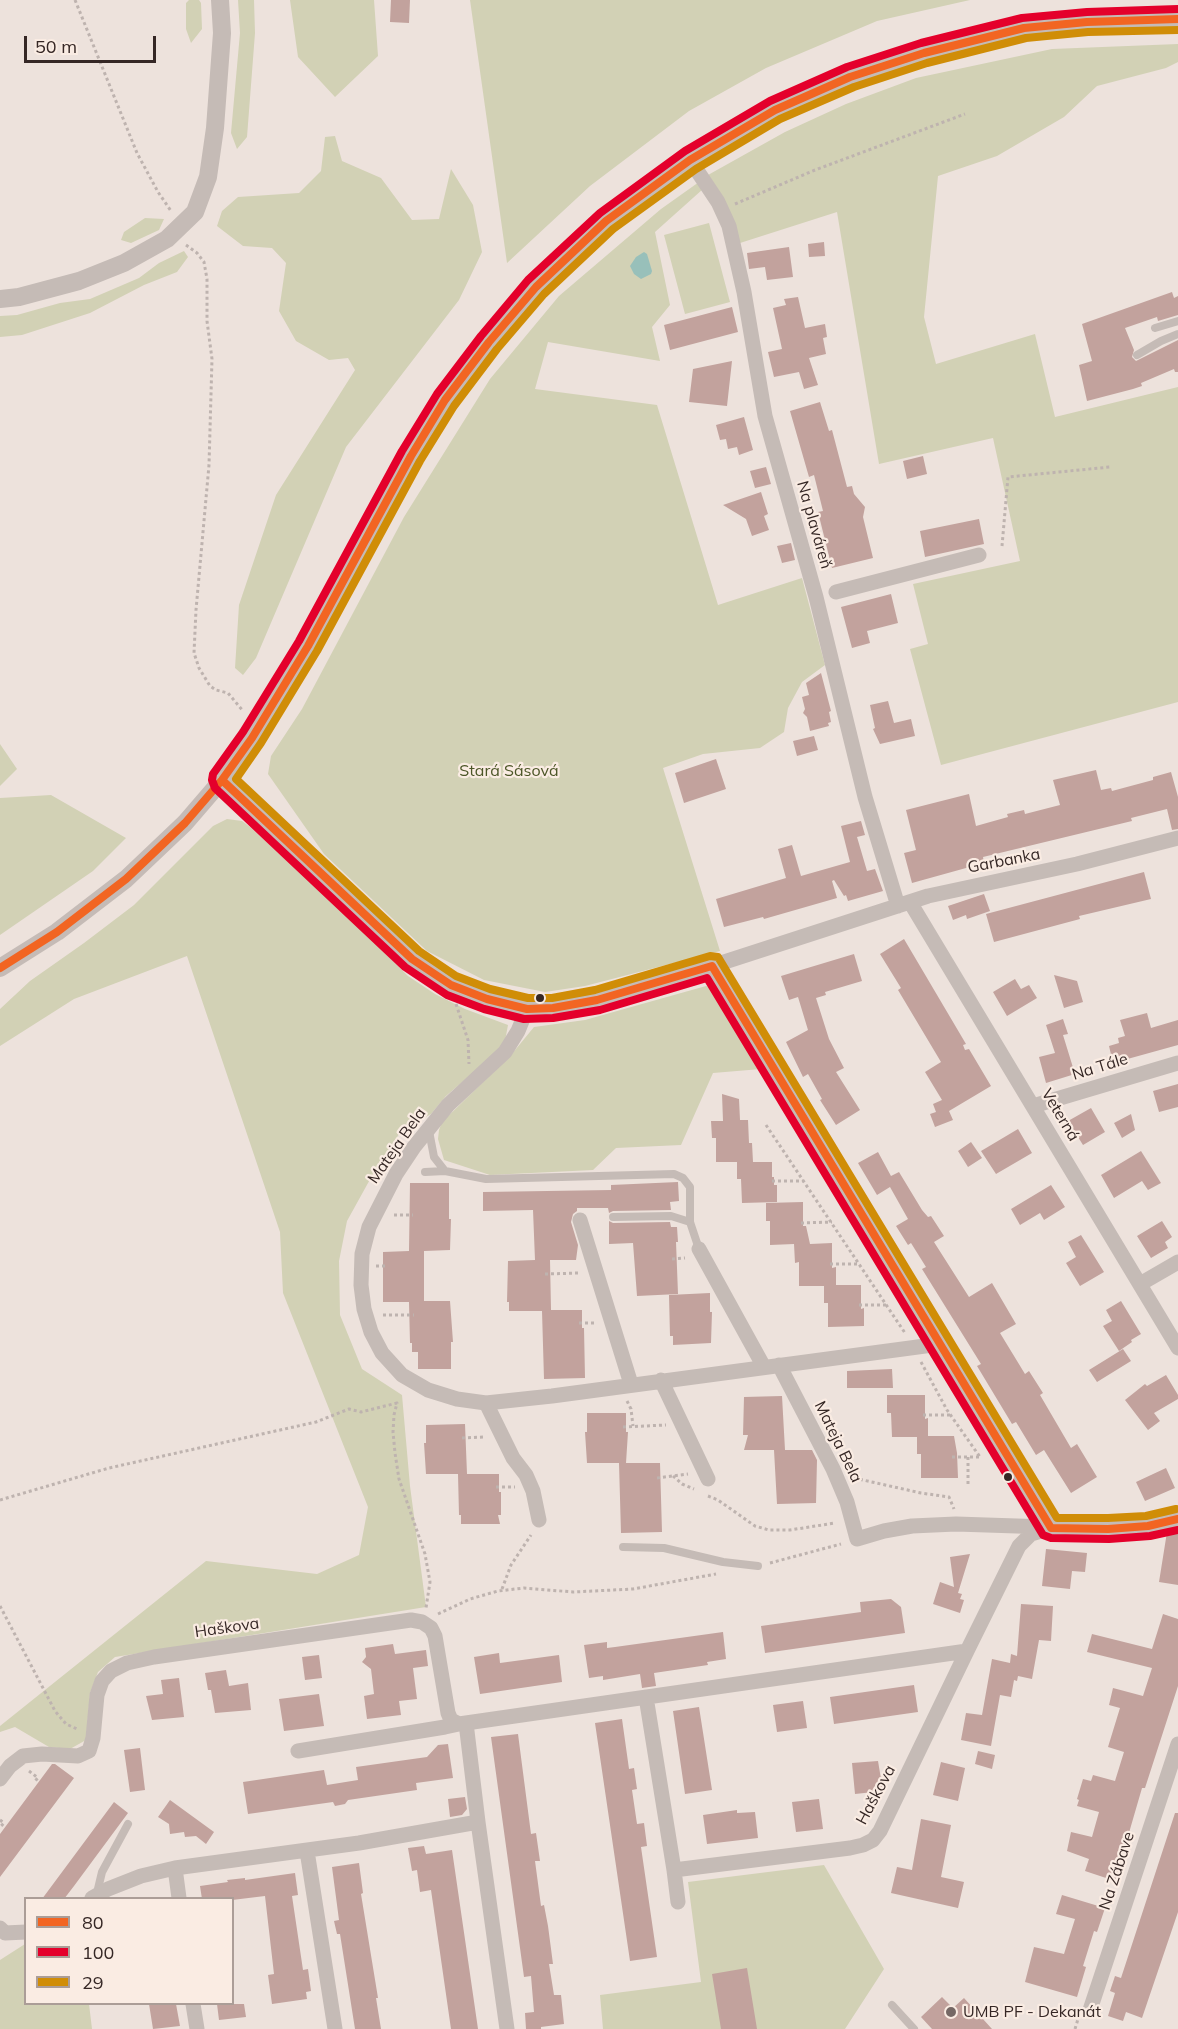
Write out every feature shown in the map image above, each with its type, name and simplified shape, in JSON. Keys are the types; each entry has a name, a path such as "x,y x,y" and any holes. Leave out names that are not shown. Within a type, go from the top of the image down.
{"street":[{"path":"0,299 19,297 79,281 124,263 167,239 195,212 210,166 219,93 222,33 220,0"},
{"path":"0,968 57,932 126,879 185,823 222,780 252,738 303,655 411,456 445,400 482,350 536,287 606,221 690,160 775,110 850,77 924,53 1024,28 1087,22 1178,19"},
{"name":"Na plaváreň","path":"690,160 729,226 765,416 816,597 865,797 904,904"},
{"path":"836,592 979,555"},
{"name":"Garbanka","path":"222,780 412,959 451,985 487,999 527,1009 553,1008 597,1000 957,888 1077,864 1178,838"},
{"name":"Veterná","path":"904,904 1033,1106 1178,1348"},
{"path":"712,966 1051,1528"},
{"name":"Mateja Bela","path":"527,1009 518,1031 505,1052 448,1105 396,1174 369,1227 362,1254 361,1285 366,1315 371,1332 382,1353 402,1375 428,1390 457,1399 486,1403 940,1344"},
{"name":"Na Tále","path":"1033,1106 1178,1063"},
{"path":"580,1220 597,1273 625,1385"},
{"name":"Mateja Bela","path":"699,1249 833,1469 857,1539"},
{"path":"1140,1284 1178,1262"},
{"path":"661,1380 708,1487"},
{"path":"486,1403 513,1458 526,1475 538,1520"},
{"path":"857,1539 912,1526 1108,1529 1148,1526 1178,1519"},
{"name":"Haškova","path":"674,1870 850,1848 873,1840 887,1819 1019,1545 1031,1534 1051,1528"},
{"name":"Haškova","path":"0,1779 10,1766 23,1756 42,1754 78,1756 89,1751 97,1695 102,1682 111,1671 126,1663 411,1620 422,1622"},
{"path":"422,1622 435,1636 448,1713 451,1720 462,1723"},
{"path":"298,1751 462,1723 967,1651"},
{"path":"646,1697 678,1902"},
{"path":"462,1723 507,2029"},
{"name":"Na Zábave","path":"1090,2010 1174,1768 1178,1744"},
{"path":"94,1897 141,1876 175,1868 307,1851 478,1821"},
{"path":"307,1851 336,2029"},
{"path":"175,1868 179,1897"},
{"path":"0,1928 5,1933 24,1932"},
{"path":"193,2005 197,2029"}],"lane":[{"path":"1155,328 1178,321"},
{"path":"1137,355 1178,334"},
{"path":"428,1130 434,1157 445,1171"},
{"path":"424,1172 445,1171 503,1180 674,1174 683,1178 690,1187 690,1222 699,1249"},
{"path":"613,1217 671,1216 690,1222"},
{"path":"623,1547 664,1548 723,1562 758,1566"},
{"path":"94,1897 102,1872 128,1824"},
{"path":"892,2005 914,2029"}],"path":[{"path":"75,0 137,153 158,192 182,226"},
{"path":"721,209 815,170 965,114"},
{"path":"167,239 184,244 197,253 204,262 207,279 207,321 212,360 209,465 194,653 199,668 210,686 228,693 243,711"},
{"path":"1002,546 1008,477 1110,467"},
{"path":"454,1000 465,1027 470,1055 463,1091"},
{"path":"766,1125 888,1305 950,1415 980,1457 952,1457"},
{"path":"772,1181 804,1181"},
{"path":"801,1223 832,1222"},
{"path":"830,1264 860,1264"},
{"path":"545,1274 597,1273"},
{"path":"859,1305 888,1305"},
{"path":"366,1315 414,1315"},
{"path":"625,1385 633,1426"},
{"path":"0,1500 109,1468 316,1422 349,1409 361,1412 397,1403 393,1432 396,1462 408,1508 424,1554 430,1582 422,1622"},
{"path":"922,1415 950,1415"},
{"path":"623,1427 682,1424"},
{"path":"462,1438 502,1436"},
{"path":"968,1457 969,1487"},
{"path":"833,1469 855,1479 949,1497 962,1525"},
{"path":"657,1478 685,1475"},
{"path":"673,1476 682,1484 696,1490"},
{"path":"708,1487 718,1500 755,1526 769,1530 790,1530 852,1520"},
{"path":"502,1590 511,1565 538,1520"},
{"path":"758,1566 857,1539"},
{"path":"422,1622 470,1599 502,1590 524,1588 573,1592 633,1589 724,1572"},
{"path":"0,1606 54,1711 66,1724 93,1734"},
{"path":"29,1772 38,1778 35,1781"},
{"path":"0,1820 4,1823 1,1826"}],"green space":[{"path":"189,0 199,0 201,3 202,29 191,43 186,29 186,3"},
{"path":"238,0 254,0 255,33 247,137 237,149 231,133 240,33"},
{"path":"290,0 374,0 378,56 335,97 298,57"},
{"path":"470,0 970,0 877,21 766,68 689,111 590,186 507,263"},
{"path":"1178,44 1178,62 1166,68 1097,86 1064,117 997,156 938,176 924,317 936,364 1035,334 1055,417 1178,387 1178,702 941,765 910,649 928,644 913,584 1020,561 993,438 879,464 837,212 740,243 708,175 785,132 846,104 916,78 1052,49"},
{"path":"335,136 342,161 381,178 412,220 439,219 451,169 473,205 482,252 459,300 346,447 256,658 243,675 235,668 239,605 276,495 355,370 348,358 329,360 296,341 279,311 286,263 272,248 243,246 217,226 222,211 238,197 299,193 321,171 325,137"},
{"name":"Stará Sásová","path":"699,182 703,189 655,232 670,305 652,327 660,361 548,342 535,389 657,405 718,605 802,578 825,665 802,682 788,708 784,732 760,748 703,754 663,768 720,951 585,986 545,992 484,980 427,951 324,854 268,774 271,756 302,709 404,517 490,379 559,296 661,209"},
{"path":"145,218 164,219 159,230 131,243 121,240 124,232"},
{"path":"709,223 730,302 685,314 664,235"},
{"path":"184,251 188,257 177,272 144,285 90,313 22,335 0,337 0,316 17,315 60,303 90,299 139,278 159,263"},
{"path":"0,744 17,769 0,786"},
{"path":"51,795 126,838 93,871 0,935 0,798"},
{"path":"227,819 242,821 250,827 333,902 408,976 435,994 465,1009 508,1025 505,1041 497,1052 446,1096 431,1114 401,1131 373,1174 347,1221 339,1261 340,1315 362,1369 402,1395 410,1486 426,1607 115,1657 98,1672 90,1693 86,1740 70,1749 49,1747 15,1727 0,1732 0,1726 206,1561 317,1574 359,1555 368,1507 283,1293 280,1232 187,956 74,999 0,1046 0,1009 30,981 134,905 213,826"},
{"path":"706,986 713,988 761,1069 713,1073 681,1145 616,1148 593,1170 490,1175 444,1160 438,1139 442,1122 511,1055 534,1027 585,1020"},
{"path":"824,1865 884,1969 845,2029 603,2029 600,1995 701,1982 688,1882"},
{"path":"24,1945 24,2005 89,2005 92,2029 0,2029 0,1960"}],"water":[{"path":"644,252 647,254 652,271 651,274 641,279 634,274 630,266 636,257"}],"building":[{"path":"391,0 410,0 409,23 390,22"},
{"path":"824,242 825,256 809,257 808,244"},
{"path":"789,247 793,277 767,280 765,267 749,269 747,253"},
{"path":"1172,292 1174,298 1178,296 1178,315 1158,321 1157,317 1125,328 1134,350 1132,357 1136,361 1178,340 1178,372 1174,369 1141,383 1142,386 1087,401 1079,365 1092,361 1082,324"},
{"path":"798,297 805,328 825,324 827,337 823,338 826,354 809,358 818,385 804,389 799,372 774,377 768,352 782,349 773,308 786,305 784,299"},
{"path":"732,307 738,332 670,350 664,325"},
{"path":"732,361 727,406 689,402 693,369"},
{"path":"820,402 829,431 832,430 847,487 852,486 854,494 865,507 863,517 873,558 832,568 818,512 823,511 814,475 809,477 790,411"},
{"path":"744,417 753,450 739,455 737,447 728,449 726,439 720,440 716,425"},
{"path":"923,456 927,474 907,479 903,461"},
{"path":"766,467 771,484 755,488 750,471"},
{"path":"761,492 768,514 764,516 769,530 752,536 746,519 723,505"},
{"path":"979,519 984,544 925,557 920,531"},
{"path":"791,543 795,560 782,563 777,546"},
{"path":"891,594 898,623 867,631 870,643 852,648 841,607"},
{"path":"821,673 831,711 829,712 831,722 828,723 829,726 810,731 807,717 803,713 805,709 802,697 809,695 806,683"},
{"path":"888,701 894,723 911,719 915,736 880,744 873,729 875,728 870,705"},
{"path":"814,736 818,750 797,756 793,741"},
{"path":"716,759 726,789 684,803 675,773"},
{"path":"1096,770 1101,790 1111,788 1112,791 1153,780 1153,777 1171,772 1178,797 1178,829 1172,830 1167,809 1131,818 1132,821 983,857 984,863 912,883 904,853 916,850 906,810 969,794 976,826 1008,817 1007,814 1024,810 1025,814 1060,805 1053,780"},
{"path":"861,821 865,835 857,837 867,871 875,869 883,891 848,901 834,880 832,881 837,898 764,919 763,917 724,927 716,899 786,878 778,849 792,845 801,876 850,862 841,826"},
{"path":"1144,872 1151,899 1079,916 1080,919 994,942 986,914"},
{"path":"984,894 990,911 967,919 966,915 953,920 948,906"},
{"path":"904,939 966,1044 963,1045 965,1050 969,1049 991,1086 949,1111 953,1120 935,1127 930,1114 936,1112 933,1104 942,1100 925,1072 941,1062 898,990 901,988 880,954"},
{"path":"854,954 862,981 825,992 826,995 816,998 829,1039 844,1068 836,1072 860,1110 836,1125 820,1100 822,1099 808,1074 803,1077 786,1042 808,1030 798,997 789,1000 781,976"},
{"path":"1054,975 1077,981 1083,1002 1064,1008"},
{"path":"1015,979 1021,989 1029,985 1037,998 1007,1016 993,992"},
{"path":"1147,1013 1151,1028 1178,1020 1178,1045 1113,1063 1109,1046 1119,1043 1118,1038 1125,1036 1120,1020"},
{"path":"1063,1019 1068,1034 1063,1035 1075,1074 1046,1083 1039,1057 1055,1053 1046,1025"},
{"path":"1178,1084 1178,1107 1159,1112 1153,1091"},
{"path":"722,1094 739,1099 740,1120 748,1120 753,1162 772,1162 772,1177 774,1177 774,1185 777,1185 777,1202 742,1203 741,1179 737,1179 737,1162 716,1162 716,1138 712,1138 711,1121 723,1121"},
{"path":"1091,1108 1105,1132 1083,1145 1068,1121"},
{"path":"1131,1114 1135,1130 1122,1138 1114,1123"},
{"path":"1018,1129 1032,1153 996,1174 981,1151"},
{"path":"971,1142 982,1158 968,1167 958,1151"},
{"path":"1141,1151 1161,1183 1148,1190 1142,1181 1114,1198 1101,1175"},
{"path":"878,1152 891,1176 899,1172 922,1210 928,1217 931,1216 944,1236 934,1242 969,1297 992,1283 1016,1324 1000,1333 1025,1374 1029,1371 1043,1393 1040,1395 1071,1448 1077,1444 1097,1477 1071,1493 1044,1450 1036,1455 1016,1422 1012,1424 977,1366 981,1364 922,1269 926,1267 911,1243 908,1245 896,1226 908,1219 890,1187 877,1195 858,1163"},
{"path":"678,1182 679,1201 670,1202 671,1210 613,1211 609,1213 608,1208 577,1208 571,1222 578,1245 576,1260 550,1260 551,1310 582,1310 585,1378 544,1379 542,1311 509,1311 509,1302 507,1302 508,1261 535,1260 533,1210 483,1211 483,1192 611,1190 611,1185"},
{"path":"410,1183 449,1183 450,1250 424,1251 424,1301 450,1301 453,1342 451,1342 451,1369 418,1369 418,1352 412,1352 412,1343 410,1343 409,1302 383,1302 383,1252 409,1251"},
{"path":"1051,1185 1065,1207 1044,1220 1040,1213 1020,1225 1011,1209"},
{"path":"803,1202 803,1226 806,1226 810,1244 832,1243 832,1268 836,1267 836,1285 861,1285 864,1326 828,1327 828,1303 824,1303 824,1286 799,1286 799,1262 795,1263 794,1244 770,1245 770,1221 766,1221 766,1203"},
{"path":"609,1221 613,1223 670,1222 671,1227 677,1227 678,1294 637,1296 633,1243 609,1244"},
{"path":"1162,1221 1172,1237 1165,1242 1168,1248 1151,1258 1137,1236"},
{"path":"1081,1235 1104,1272 1080,1286 1066,1263 1076,1257 1068,1242"},
{"path":"710,1293 711,1343 673,1345 673,1336 670,1336 669,1295"},
{"path":"1121,1301 1141,1334 1119,1351 1103,1326 1112,1321 1106,1310"},
{"path":"1123,1349 1131,1361 1097,1382 1089,1370"},
{"path":"892,1369 893,1388 847,1388 847,1371"},
{"path":"1166,1375 1178,1399 1154,1413 1160,1421 1148,1430 1125,1400 1145,1384 1147,1386"},
{"path":"887,1395 925,1395 928,1436 954,1436 958,1478 921,1478 921,1454 917,1454 917,1437 892,1437 891,1413 887,1413"},
{"path":"782,1396 785,1450 744,1450 748,1435 743,1435 744,1397"},
{"path":"587,1413 626,1413 626,1432 628,1432 626,1463 587,1463 585,1432 587,1432"},
{"path":"465,1424 467,1474 499,1474 501,1515 498,1515 500,1524 461,1524 458,1474 426,1474 424,1443 426,1443 426,1425"},
{"path":"774,1450 812,1450 817,1460 816,1503 777,1504"},
{"path":"619,1463 660,1463 662,1532 621,1533"},
{"path":"1166,1468 1175,1488 1145,1501 1136,1482"},
{"path":"1178,1529 1178,1585 1159,1582 1167,1532"},
{"path":"1046,1549 1087,1553 1085,1572 1072,1571 1070,1589 1042,1586"},
{"path":"970,1554 958,1593 962,1594 960,1599 964,1600 960,1613 933,1604 940,1582 954,1587 950,1557"},
{"path":"891,1599 901,1607 905,1633 765,1653 761,1626 861,1612 860,1602"},
{"path":"1021,1604 1053,1606 1051,1641 1039,1640 1032,1679 1018,1676 1017,1681 1014,1680 1011,1697 1000,1695 991,1746 961,1740 966,1713 982,1715 992,1659 1010,1663 1011,1654 1017,1656"},
{"path":"1163,1614 1178,1619 1178,1686 1145,1788 1142,1788 1115,1881 1085,1871 1089,1859 1067,1851 1071,1832 1092,1837 1099,1812 1077,1806 1083,1779 1091,1781 1093,1775 1115,1781 1124,1752 1108,1747 1120,1708 1109,1705 1113,1688 1143,1696 1152,1668 1087,1652 1092,1634 1152,1649"},
{"path":"723,1632 726,1659 707,1662 708,1665 654,1673 656,1686 642,1688 640,1674 603,1680 603,1676 589,1678 584,1645 607,1642 607,1648"},
{"path":"393,1644 395,1654 426,1650 428,1666 413,1668 417,1699 399,1701 401,1715 367,1719 364,1696 374,1694 371,1669 362,1662 366,1657 365,1648"},
{"path":"499,1653 500,1663 559,1655 562,1682 480,1694 474,1657"},
{"path":"319,1655 322,1678 305,1680 302,1657"},
{"path":"226,1670 229,1686 248,1683 251,1710 215,1713 205,1673"},
{"path":"179,1678 184,1717 152,1720 146,1696 163,1694 161,1680"},
{"path":"914,1685 918,1712 834,1724 830,1697"},
{"path":"319,1694 324,1726 284,1731 279,1699"},
{"path":"803,1701 807,1728 777,1732 773,1705"},
{"path":"699,1707 712,1790 685,1794 673,1711"},
{"path":"622,1719 629,1769 634,1768 637,1789 632,1790 637,1824 644,1823 647,1846 641,1847 657,1957 630,1961 595,1723"},
{"path":"518,1734 531,1834 536,1833 540,1861 535,1861 541,1906 544,1905 548,1926 553,1964 549,1964 554,1995 561,1995 564,2024 541,2027 541,2029 526,2029 525,2013 534,2012 531,1976 524,1977 491,1737"},
{"path":"448,1744 453,1778 416,1783 417,1790 348,1800 345,1804 335,1806 333,1802 248,1814 243,1782 324,1770 327,1785 358,1780 356,1767 427,1757 438,1745"},
{"path":"140,1748 145,1790 130,1792 124,1750"},
{"path":"978,1751 995,1755 992,1769 975,1764"},
{"path":"878,1761 883,1791 855,1794 852,1763"},
{"path":"941,1762 965,1768 958,1801 933,1795"},
{"path":"52,1764 74,1778 0,1877 0,1834"},
{"path":"465,1797 467,1809 462,1815 450,1817 448,1799"},
{"path":"819,1799 823,1829 796,1832 792,1802"},
{"path":"170,1800 214,1832 206,1844 196,1836 185,1837 184,1832 170,1834 169,1824 158,1817"},
{"path":"114,1802 128,1813 66,1897 43,1897"},
{"path":"737,1810 737,1813 755,1812 758,1838 707,1844 703,1815"},
{"path":"1175,1813 1178,1813 1178,1912 1142,2018 1126,2012 1123,2021 1108,2016 1115,1993 1110,1991 1115,1976 1121,1978"},
{"path":"921,1819 951,1825 941,1877 964,1882 958,1908 891,1893 897,1867 912,1870"},
{"path":"424,1846 426,1854 452,1850 478,2029 451,2029 431,1890 420,1892 417,1870 412,1871 408,1848"},
{"path":"359,1863 363,1893 361,1894 381,2029 355,2029 340,1934 337,1934 334,1921 339,1920 332,1867"},
{"path":"295,1873 298,1895 292,1896 303,1970 308,1969 311,1991 306,1992 307,1999 272,2004 268,1975 274,1974 265,1896 234,1900 234,1897 202,1897 200,1886 228,1882 227,1880 245,1878 245,1880"},
{"path":"1062,1895 1105,1908 1097,1932 1094,1931 1083,1966 1086,1967 1077,1997 1025,1982 1034,1947 1064,1954 1075,1919 1056,1914"},
{"path":"747,1968 757,2029 721,2029 712,1974"},
{"name":"UMB PF - Dekanát","path":"942,1997 953,2008 964,1998 992,2029 932,2029 921,2017"},
{"path":"244,2004 246,2017 219,2020 217,2005"},
{"path":"149,2005 176,2005 180,2026 153,2029"}],"transit line":[{"name":"100","path":"1178,9 1087,12 1022,18 921,43 847,67 770,101 685,151 600,213 528,280 437,394 402,451 299,641 243,732 213,774 212,780 215,788 405,967 447,995 484,1009 524,1019 553,1018 600,1010 707,978 1043,1535 1051,1538 1109,1539 1150,1536 1178,1530"},
{"name":"80","path":"0,968 57,932 126,879 185,823 222,780 252,738 308,646 411,456 445,400 489,342 536,287 606,221 690,160 775,110 850,77 924,53 1024,28 1087,22 1178,19"},
{"name":"29","path":"1176,1509 1146,1516 1057,1518 718,957 710,956 595,990 552,998 528,998 490,989 456,976 419,951 236,779 261,743 317,651 420,461 454,406 497,349 544,294 613,229 696,169 780,119 854,87 927,63 1026,38 1088,32 1178,30"},
{"name":"80","path":"222,780 412,959 451,985 487,999 527,1009 553,1008 597,1000 712,966 1051,1528 1108,1529 1148,1526 1178,1519"}],"place":[{"name":"UMB PF - Dekanát","path":"951,2012"}]}
